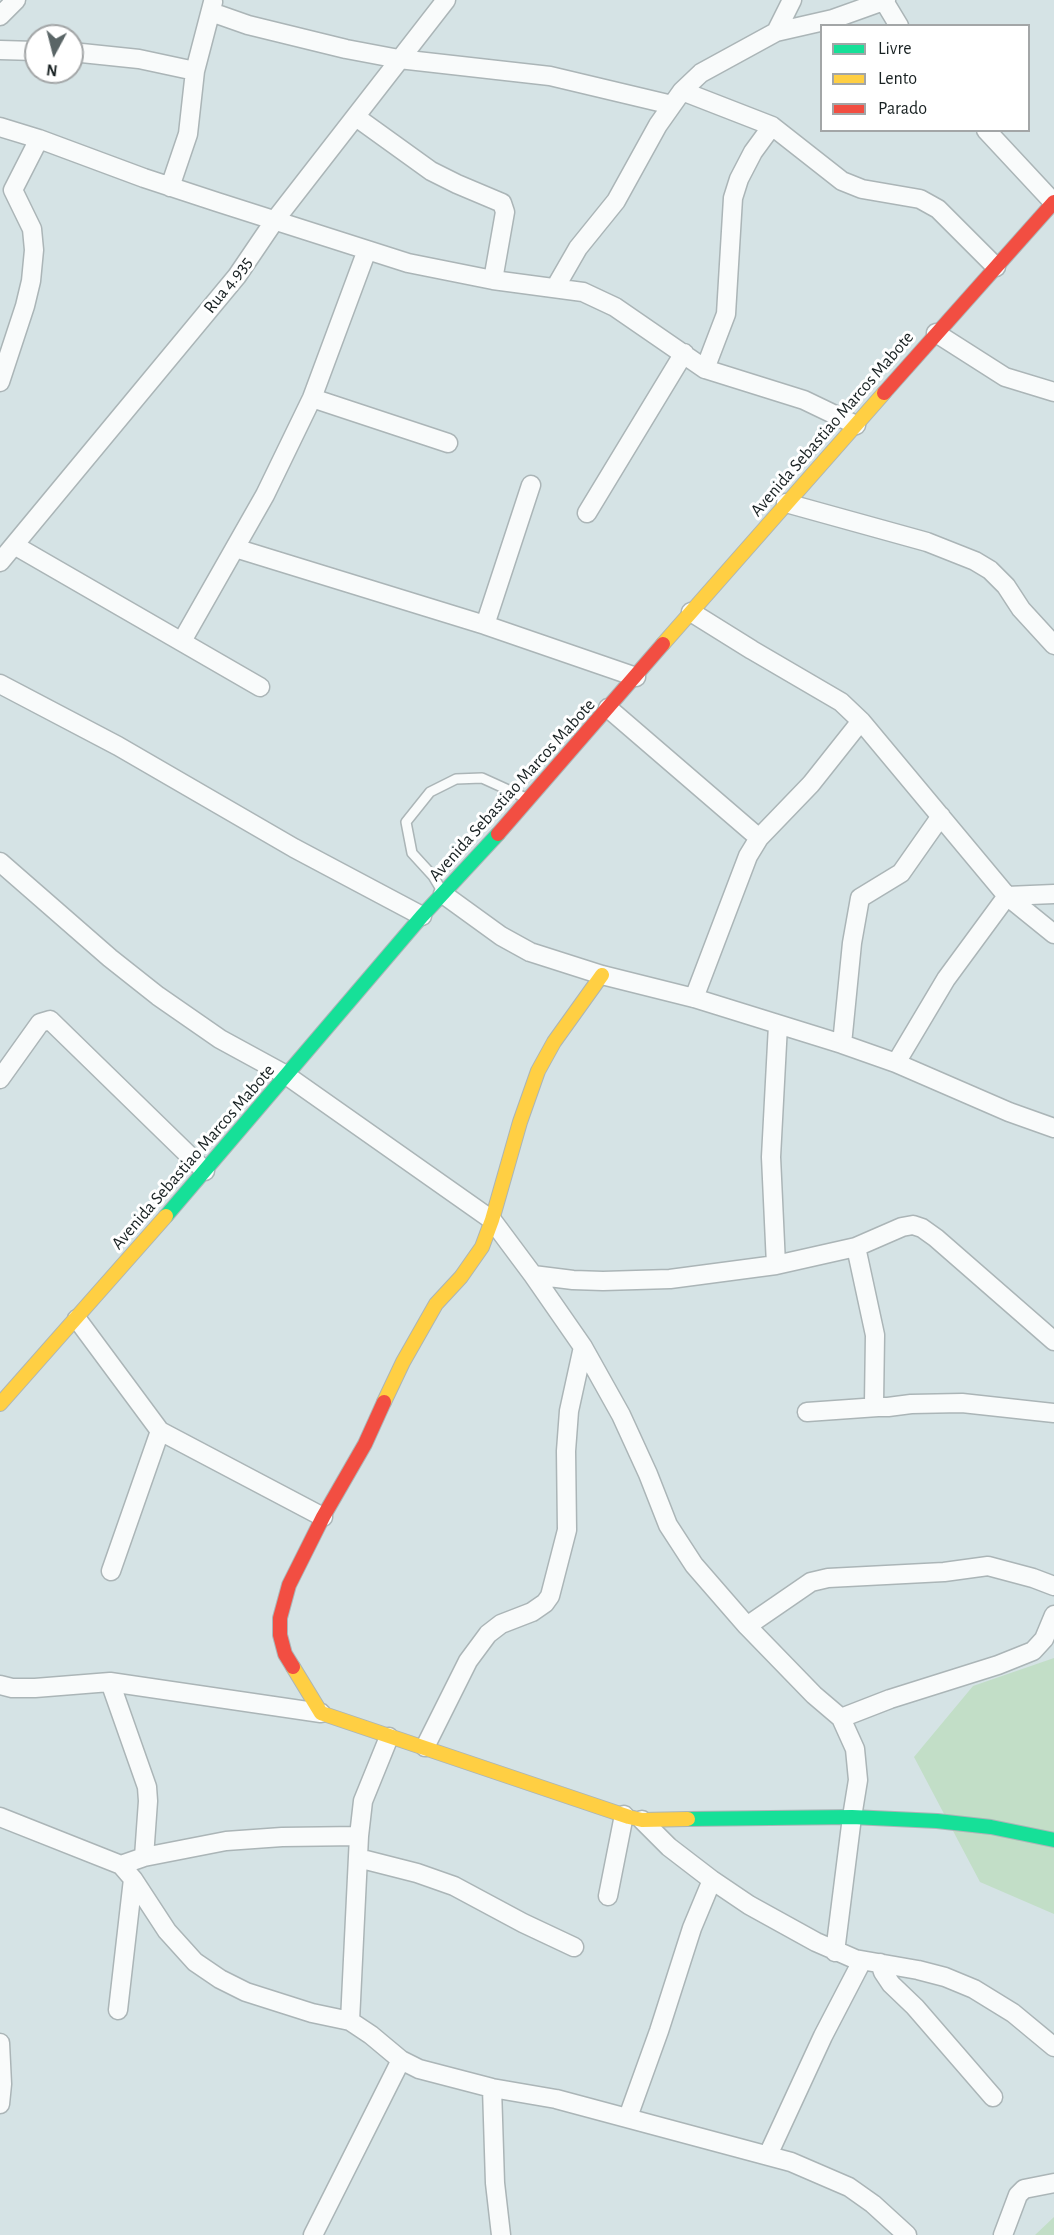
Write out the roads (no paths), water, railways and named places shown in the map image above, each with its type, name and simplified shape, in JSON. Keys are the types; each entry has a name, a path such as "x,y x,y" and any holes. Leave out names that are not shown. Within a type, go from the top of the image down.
{"main road":[{"name":"Avenida Sebastiao Marcos Mabote","path":"0,1404 205,1171 422,916 529,800 936,333 1052,208"},
{"path":"602,975 554,1042 538,1071 520,1122 483,1247 436,1305 403,1362 365,1444 323,1517 289,1585 280,1618 280,1635 285,1654 321,1713 642,1820 852,1817 937,1821 991,1827 1054,1840"}],"street":[{"path":"0,16 16,0"},
{"name":"Rua 4.935","path":"0,562 237,276 275,220 446,0"},
{"path":"776,32 792,0"},
{"path":"555,288 578,248 616,201 658,125 677,98 701,73 776,32 833,19 885,0 898,24"},
{"path":"170,187 188,134 195,71 212,6 261,28 346,49 399,59 550,76 677,98 772,126 842,181 862,189 920,199 938,209 996,267"},
{"path":"0,50 24,51"},
{"path":"84,53 140,59 195,71"},
{"path":"356,117 431,171 502,203 505,212 493,280"},
{"path":"705,369 726,314 734,198 739,179 748,161 772,126"},
{"path":"0,128 39,139 170,187 408,263 493,280 583,292 615,307 705,369 804,400 856,425"},
{"path":"988,132 1052,208"},
{"path":"0,382 5,352 31,281 34,250 32,229 13,190 39,139"},
{"path":"182,641 265,495 312,398 367,250"},
{"path":"936,333 1005,377 1054,393"},
{"path":"587,513 684,353"},
{"path":"312,398 448,442"},
{"path":"485,625 531,485"},
{"path":"786,503 927,542 975,561 990,570 1006,586 1021,609 1054,645"},
{"path":"14,545 260,687"},
{"path":"235,548 485,625 636,677"},
{"path":"691,612 842,702 861,721 1007,896 1054,934"},
{"path":"0,684 118,746 294,848 422,916"},
{"path":"608,708 759,838"},
{"path":"694,998 748,856 759,838 811,784 861,721"},
{"path":"842,1044 852,943 860,898 901,873 940,816"},
{"path":"0,862 110,958 158,996 220,1039 286,1075 492,1220 583,1347 621,1415 668,1525 694,1565 747,1626 814,1695 841,1718 855,1749 858,1780 835,1952"},
{"path":"444,894 501,936 530,952 602,975 694,998 842,1044 896,1063 1009,1112 1054,1128"},
{"path":"1007,896 1054,894"},
{"path":"896,1063 946,979 1007,896"},
{"path":"0,1079 40,1023 50,1020 205,1171"},
{"path":"776,1265 771,1157 778,1025"},
{"path":"533,1275 603,1281 670,1279 776,1265 856,1247 902,1227 913,1225 922,1228 936,1238 1054,1341"},
{"path":"856,1247 876,1335 874,1403 878,1407"},
{"path":"77,1318 160,1431 323,1517"},
{"path":"425,1748 468,1661 488,1634 501,1624 532,1612 545,1603 550,1596 567,1530 566,1451 569,1411 583,1347"},
{"path":"807,1412 962,1403 1054,1413"},
{"path":"111,1571 160,1431"},
{"path":"747,1626 811,1582 828,1578 944,1572 988,1566 1054,1586"},
{"path":"841,1718 1033,1651 1044,1639 1054,1615"},
{"path":"0,1685 12,1688 35,1688 110,1682 321,1713"},
{"path":"110,1682 147,1787 144,1857"},
{"path":"350,2021 359,1836 363,1801 389,1737"},
{"path":"608,1896 624,1815"},
{"path":"0,1816 127,1872 167,1931 195,1962 220,1979 246,1992 312,2013 350,2021 401,2060 419,2069 492,2088 556,2099 628,2117 768,2155 820,2173 849,2187 873,2204 907,2235"},
{"path":"642,1820 669,1847 749,1905 835,1952 945,1977 974,1989 1013,2013 1054,2047"},
{"path":"118,2010 127,1872 144,1857 226,1840 282,1836 359,1836"},
{"path":"358,1858 417,1873 454,1886 574,1947"},
{"path":"628,2117 692,1928 712,1880"},
{"path":"871,1962 915,2007 993,2097"},
{"path":"768,2155 823,2036 871,1962"},
{"path":"0,2043 2,2084 0,2104"},
{"path":"313,2235 401,2060"},
{"path":"492,2088 495,2183 501,2235"},
{"path":"1003,2235 1018,2195 1024,2189 1054,2183"}],"lane":[{"path":"444,894 433,876 412,853 406,822 430,792 456,779 482,778 529,800"}]}
